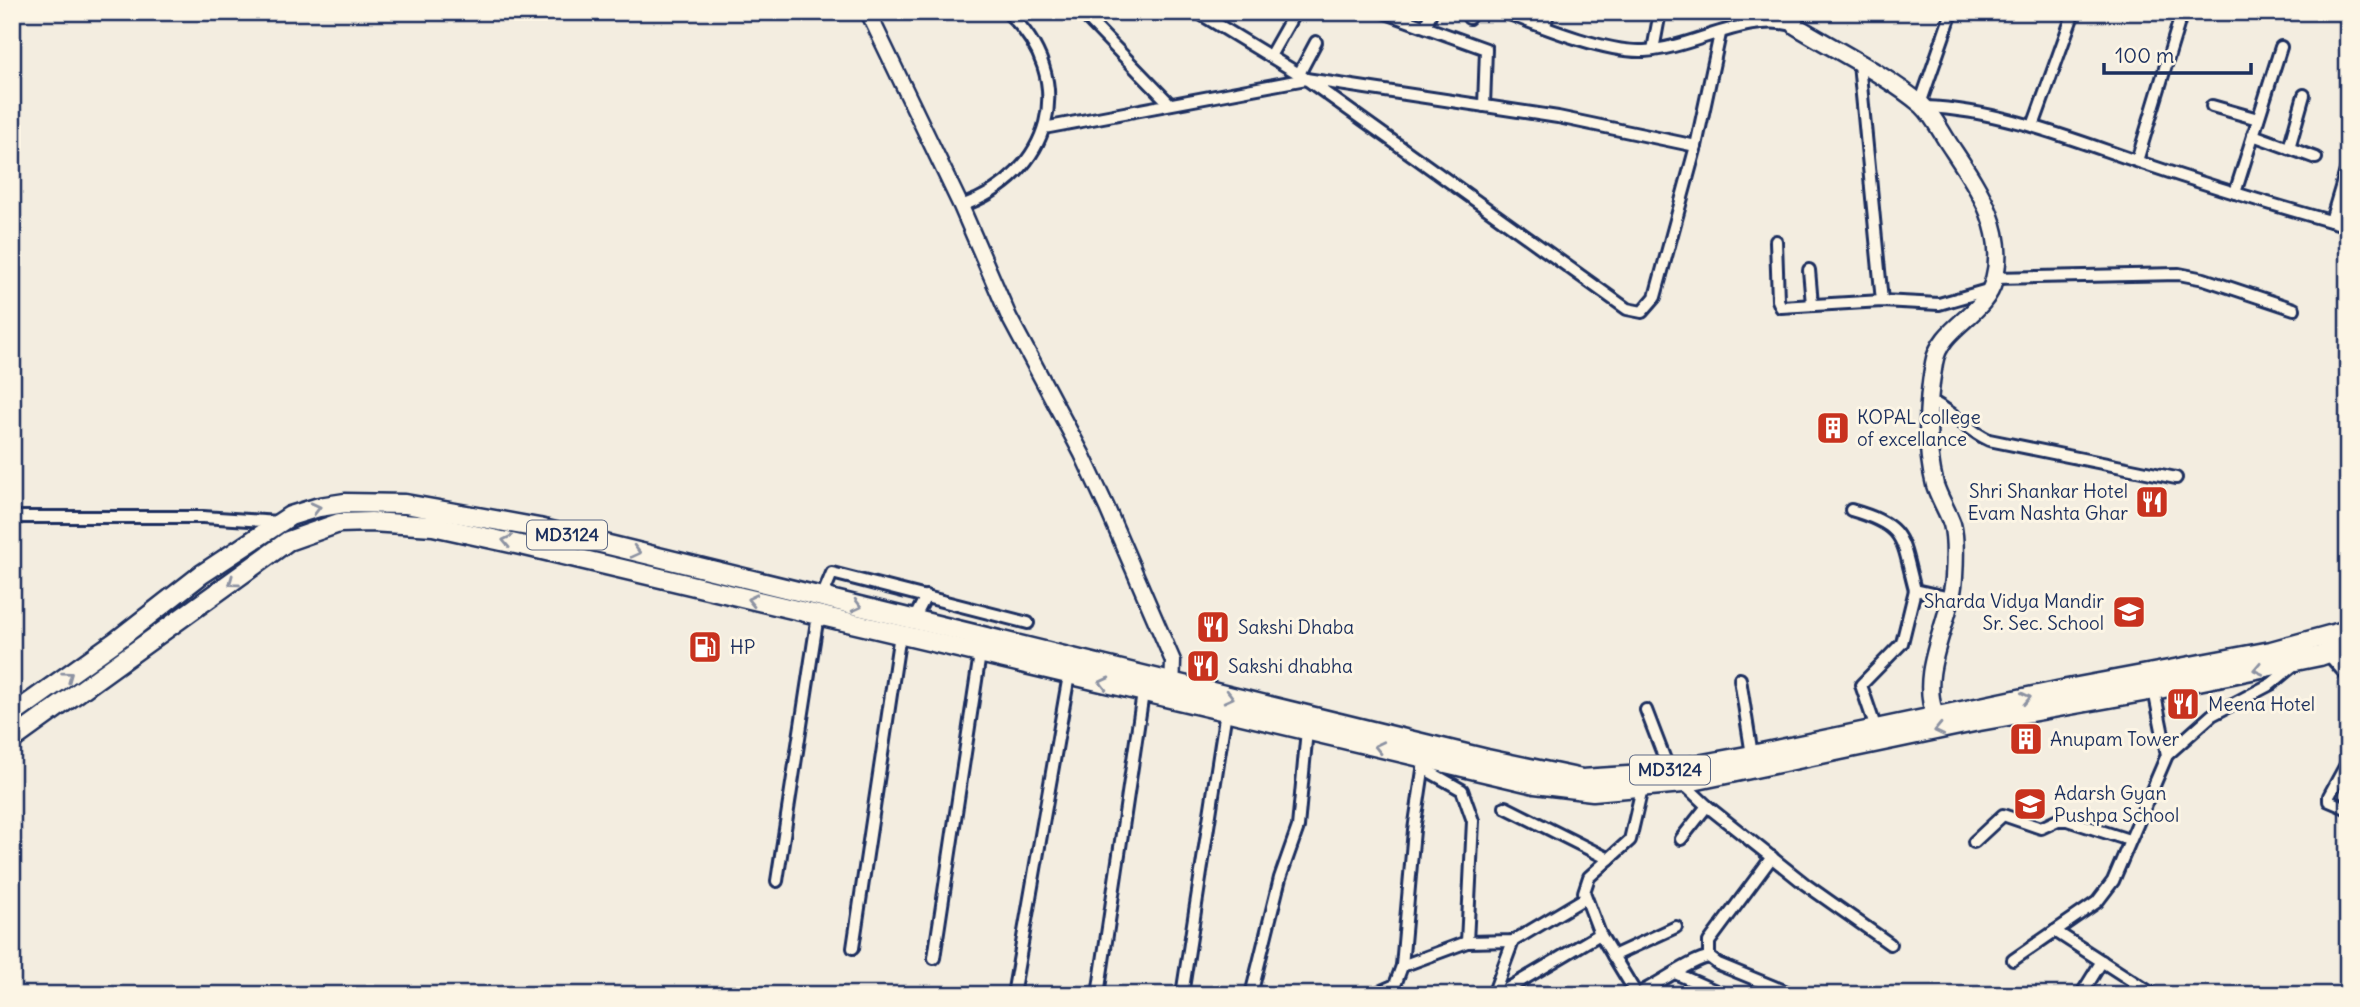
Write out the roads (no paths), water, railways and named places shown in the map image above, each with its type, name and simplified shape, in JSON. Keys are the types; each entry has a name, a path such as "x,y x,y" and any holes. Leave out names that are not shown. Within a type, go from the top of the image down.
{"main road":[{"path":"1793,19 1922,106 1968,172 1993,218 1998,247 1993,284 1974,314 1952,330 1940,346 1934,363 1930,401 1930,457 1936,486 1953,526 1954,577 1927,692 1935,715"},
{"name":"MD3124","path":"12,715 116,641 202,573 280,522 319,507 345,503 405,504 539,528 820,606 900,634 932,632 992,638 1172,691 1285,710 1487,760 1581,779 1597,780 1669,770 1752,755 1935,715 2097,692"},
{"name":"MD3124","path":"12,740 288,541 339,523 433,526 652,574 820,606 914,619 932,632 980,654 1143,693 1172,691"},
{"path":"1172,691 1226,711 1307,730 1424,763 1535,784 1592,791 1683,783 1974,722 2348,630"},
{"path":"2132,685 2154,690 2300,660 2348,646"}],"street":[{"path":"868,12 961,206 1009,317 1082,454 1107,508 1173,661 1172,691"},
{"path":"961,206 984,198 1013,178 1035,150 1044,128 1048,93 1042,58 1024,28 1007,12"},
{"path":"1081,12 1170,104"},
{"path":"1197,12 1303,77 1634,311 1642,312 1655,296 1696,146 1720,34"},
{"path":"1270,56 1294,12"},
{"path":"1382,12 1486,49 1484,106"},
{"path":"1426,26 1431,12"},
{"path":"1504,12 1545,27 1624,49 1653,50 1767,21 1793,19"},
{"path":"1545,27 1548,12"},
{"path":"1653,50 1660,12"},
{"path":"1952,12 1922,106 1973,111 2034,126 2235,194 2348,226"},
{"path":"2034,126 2074,12"},
{"path":"2137,161 2182,12"},
{"path":"1303,77 1316,42"},
{"path":"2235,194 2281,47"},
{"path":"1859,64 1882,301"},
{"path":"1044,128 1303,77 1558,117 1696,146"},
{"path":"2289,148 2304,96"},
{"path":"2211,106 2258,120"},
{"path":"2253,135 2316,158"},
{"path":"2331,221 2348,164"},
{"path":"1776,241 1779,304 1882,301 1939,304 1993,284 2179,274 2204,279 2294,309"},
{"path":"1809,270 1812,304"},
{"path":"1930,401 1947,407 1976,435 1989,440 2176,478"},
{"path":"1851,510 1877,518 1900,535 1914,590 1902,643 1861,685 1876,729"},
{"path":"12,517 203,517 280,522"},
{"path":"777,881 820,606 832,573 1028,623"},
{"path":"1914,590 1950,598"},
{"path":"914,619 926,596"},
{"path":"992,638 1007,617"},
{"path":"853,948 900,634"},
{"path":"2327,653 2348,677"},
{"path":"934,958 980,654"},
{"path":"2013,960 2097,901 2113,881 2167,755 2212,715 2271,684 2300,660"},
{"path":"1013,995 1069,675"},
{"path":"1740,679 1752,755"},
{"path":"2154,690 2167,755"},
{"path":"1098,995 1143,693"},
{"path":"1646,710 1669,770 1707,806 1890,944"},
{"path":"1182,995 1226,711"},
{"path":"1251,995 1280,878 1298,827 1307,730"},
{"path":"2348,761 2329,796 2329,801 2348,809"},
{"path":"1372,995 1395,985 1402,965 1414,830 1424,763 1462,790 1474,821 1467,942"},
{"path":"1642,788 1630,840 1589,877 1585,898 1600,934 1640,993 1659,995"},
{"path":"1681,839 1707,806"},
{"path":"1505,807 1609,859"},
{"path":"1974,842 2003,815 2041,828 2067,820 2129,840"},
{"path":"1709,957 1709,942 1772,857"},
{"path":"1402,965 1467,942 1513,941 1585,898"},
{"path":"1614,956 1676,927"},
{"path":"2055,931 2102,961 2141,991 2154,995"},
{"path":"1495,995 1600,934"},
{"path":"1495,995 1513,941"},
{"path":"1640,993 1701,958 1709,957 1718,964 1794,995"},
{"path":"2081,995 2102,961"},
{"path":"1677,974 1725,995"}],"place":[{"name":"KOPAL college of excellance","path":"1833,428"},
{"name":"Shri Shankar Hotel Evam Nashta Ghar","path":"2152,502"},
{"name":"Sharda Vidya Mandir Sr. Sec. School","path":"2129,612"},
{"name":"Sakshi Dhaba","path":"1213,627"},
{"name":"HP","path":"705,647"},
{"name":"Sakshi dhabha","path":"1203,666"},
{"name":"Meena Hotel","path":"2183,704"},
{"name":"Anupam Tower","path":"2026,739"},
{"name":"Adarsh Gyan Pushpa School","path":"2030,804"}]}
